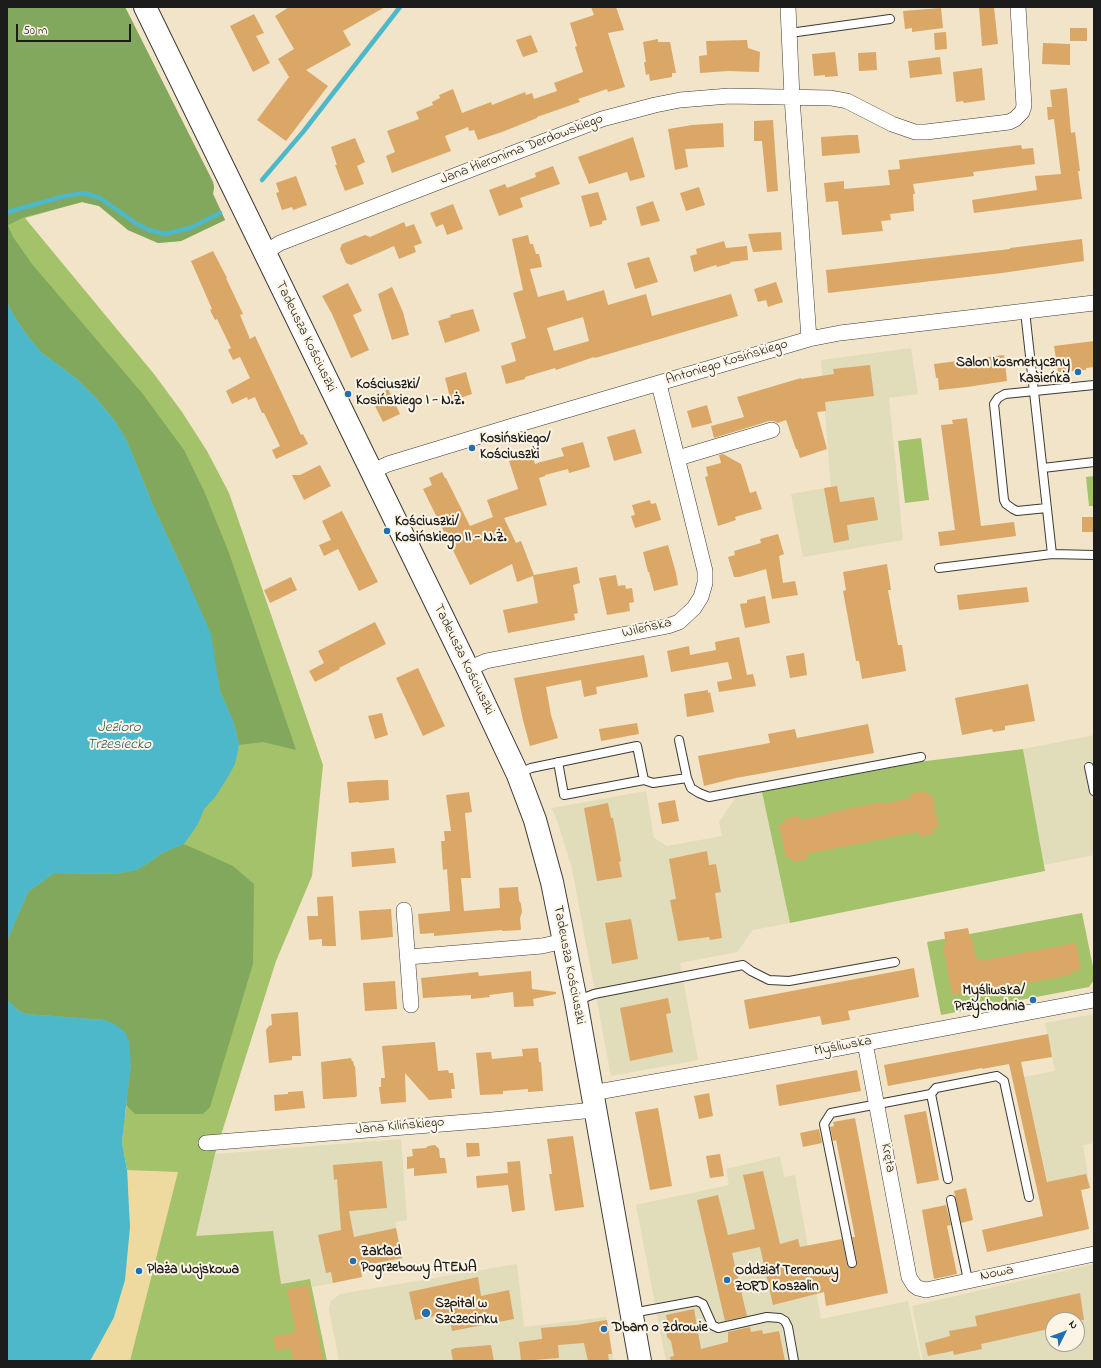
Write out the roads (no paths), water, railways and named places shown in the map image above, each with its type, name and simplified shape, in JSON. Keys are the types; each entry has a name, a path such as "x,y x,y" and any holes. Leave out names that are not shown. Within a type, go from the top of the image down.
{"street":[{"name":"Tadeusza Kościuszki","path":"144,7 468,669 518,775 536,820 552,882 576,1001 640,1361"},
{"path":"788,7 792,97 809,339"},
{"name":"Jana Hieronima Derdowskiego","path":"264,253 280,243 602,119 627,111 668,102 729,96 840,99 854,104 892,124 915,132 1009,122 1015,119 1022,112 1024,106 1018,7"},
{"name":"Antoniego Kosińskiego","path":"371,472 388,464 809,339 840,333 1094,303"},
{"name":"Wileńska","path":"468,669 486,661 668,626 679,622 689,614 701,597 705,583 705,571 659,384"},
{"path":"678,458 772,430"},
{"path":"404,910 412,1005"},
{"path":"408,957 542,946 564,942"},
{"name":"Myśliwska","path":"593,1102 744,1066 1094,1000"},
{"name":"Kręta","path":"865,1043 908,1273"},
{"name":"Jana Kilińskiego","path":"206,1143 507,1119 593,1102"},
{"name":"Nowa","path":"908,1273 911,1282 914,1285 918,1288 926,1290 1094,1254"}],"lane":[{"path":"790,33 890,19"},
{"path":"1025,311 1052,554"},
{"path":"1047,508 1017,511 1006,504 1004,500 993,407 995,401 1001,395 1094,385"},
{"path":"1043,468 1094,462"},
{"path":"939,568 1052,554 1094,555"},
{"path":"679,740 687,778 691,788 710,797 921,757"},
{"path":"518,775 531,768 637,746 644,780"},
{"path":"558,762 564,796 644,780 653,783 687,778"},
{"path":"1089,767 1094,791"},
{"path":"576,1001 594,994 743,965 769,980 789,981 895,962"},
{"path":"852,1263 824,1124 831,1113 876,1103 931,1094 936,1088 997,1076 1004,1081 1029,1197"},
{"path":"931,1094 948,1179"},
{"path":"951,1200 968,1280"},
{"path":"632,1313 697,1301 703,1304 710,1322 718,1328 767,1317 780,1318 788,1327 794,1361"}],"water":[{"name":"Jezioro Trzesiecko","path":"7,301 11,311 26,334 41,352 77,379 96,398 115,421 127,441 153,505 211,634 220,691 234,723 239,745 235,764 229,775 216,796 204,809 198,824 184,844 162,853 136,870 116,874 54,873 28,892 7,941"},
{"path":"7,1000 19,1011 27,1014 105,1020 116,1025 125,1032 129,1042 131,1063 122,1142 127,1170 130,1227 125,1280 114,1317 90,1361 7,1361"}],"waterway":[{"path":"262,180 303,132 400,7"},
{"path":"7,212 65,196 84,193 100,198 137,224 149,230 165,234 190,228 220,213"}],"place":[{"name":"Salon kosmetyczny Kasieńka","path":"1078,372"},
{"name":"Kościuszki/ Kosińskiego I - N.Ż.","path":"348,394"},
{"name":"Kosińskiego/ Kościuszki","path":"472,448"},
{"name":"Kościuszki/ Kosińskiego II - N.Ż.","path":"387,531"},
{"name":"Myśliwska/ Przychodnia","path":"1033,1000"},
{"name":"Zakład Pogrzebowy ATENA","path":"353,1261"},
{"name":"Plaża Wojskowa","path":"139,1271"},
{"name":"Oddział Terenowy ZORD Koszalin","path":"727,1280"},
{"name":"Szpital w Szczecinku","path":"426,1313"},
{"name":"Dbam o Zdrowie","path":"604,1329"}]}
